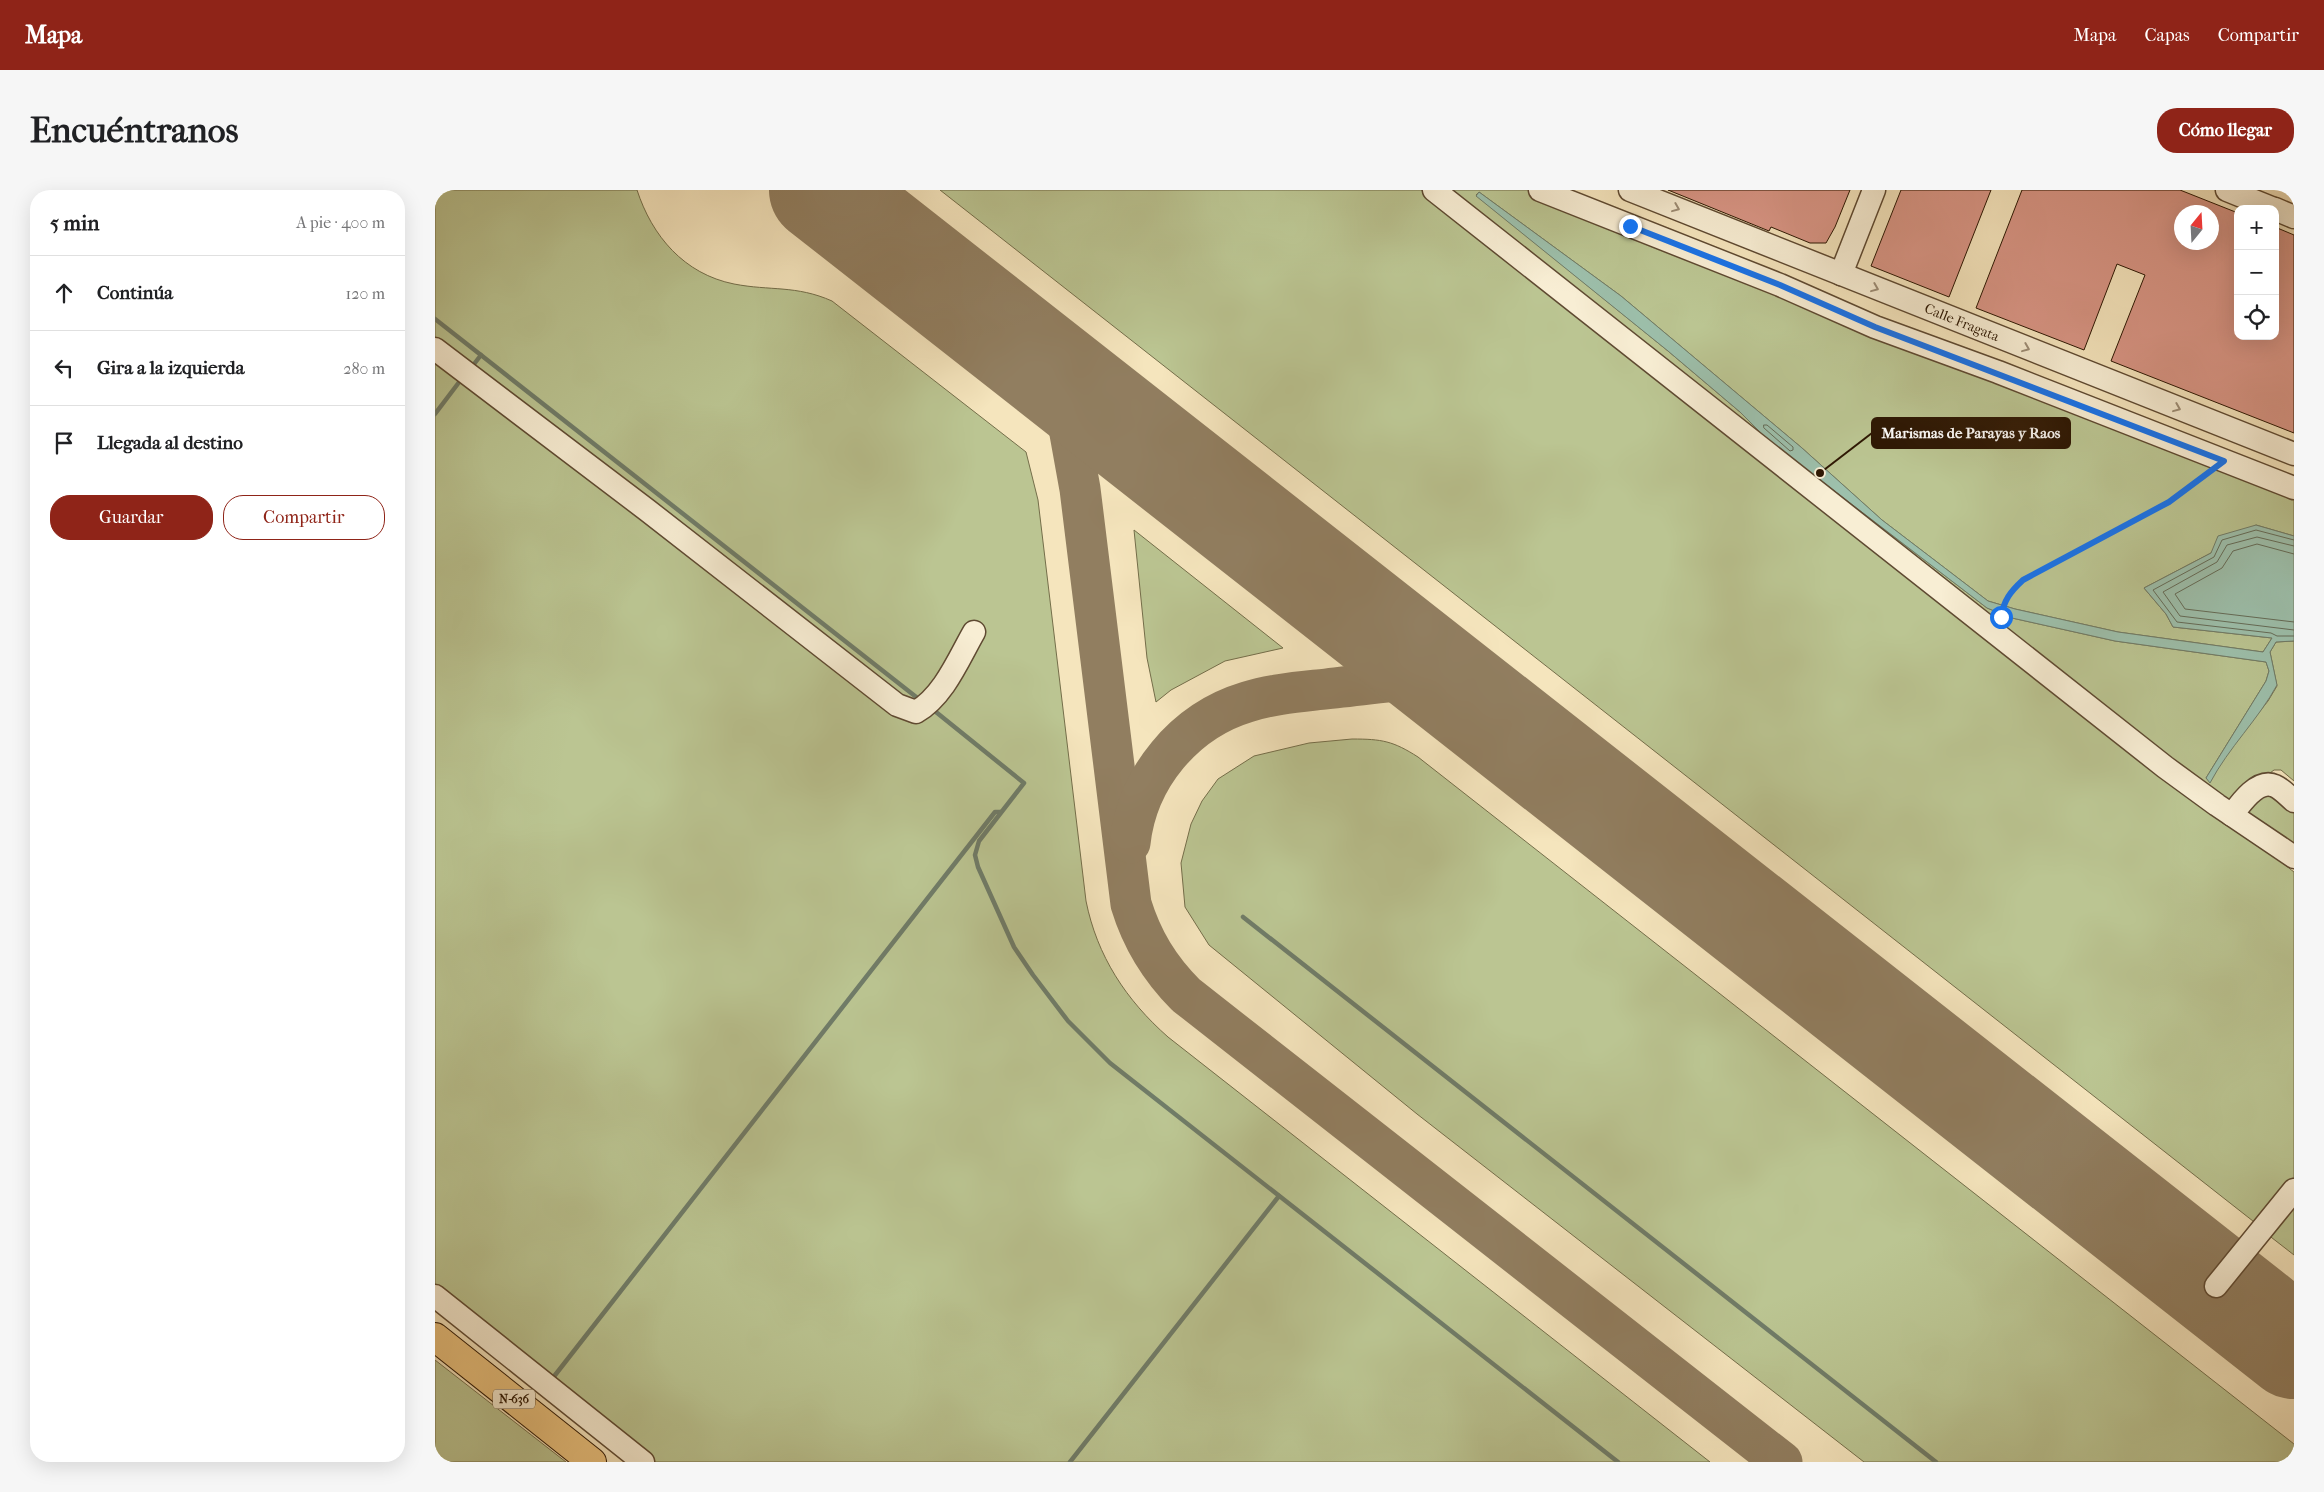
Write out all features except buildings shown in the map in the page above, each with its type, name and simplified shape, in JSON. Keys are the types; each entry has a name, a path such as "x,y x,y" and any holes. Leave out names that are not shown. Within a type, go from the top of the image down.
{"highway":[{"name":"N-636","path":"435,1337 592,1462"}],"street":[{"path":"1434,190 2165,767 2294,857"},
{"path":"1540,190 1780,285 1875,327 2294,488"},
{"name":"Calle Fragata","path":"1630,190 2294,454"},
{"path":"1841,274 1874,190"},
{"path":"2227,190 2265,205"},
{"path":"2279,211 2294,217"},
{"path":"435,349 647,510 897,705 916,712 925,707 941,688 974,632"},
{"path":"2232,815 2243,801 2263,786 2275,786 2294,801"},
{"path":"2216,1286 2294,1190"},
{"path":"435,1296 643,1462"}],"path":[{"path":"2001,617 2003,603 2010,592 2023,580 2169,502 2224,461"}],"shaded area":[{"path":"435,190 637,190 651,223 672,250 685,262 700,272 734,284 795,290 832,301 1026,452 1038,500 1086,901 1098,940 1115,976 1139,1008 1168,1037 1710,1462 649,1462 435,1292"},
{"path":"940,190 1421,190 2294,872 2294,1182 2258,1225"},
{"path":"1439,190 1533,190 2294,492 2294,536 2256,525 2211,553 2144,588 2166,614 2173,627 2272,638 2263,652 2118,632 2015,609 1988,601 1882,520 1802,448 1621,296 1479,192 1476,195 1668,351 1740,412 1768,440 1987,608 2012,618 2115,641 2266,662 2269,671 2266,681 2206,778 2210,782 2222,759 2268,701 2277,686 2270,652 2276,642 2294,641 2294,781 2281,770 2274,770 2230,803 2222,803"},
{"path":"1134,530 1283,648 1225,661 1171,690 1156,702 1147,658"},
{"path":"1352,739 1387,742 1401,747 1418,757 2294,1444 2294,1462 1864,1462 1417,1114 1209,945 1185,907 1181,863 1191,824 1202,801 1218,779 1254,756 1309,743"},
{"path":"2269,792 2294,810 2294,843 2290,843 2247,816 2251,803"},
{"path":"2294,1200 2294,1255 2267,1234"},
{"path":"435,1360 566,1462 435,1462"}],"water":[{"path":"1479,192 1621,296 1802,448 1882,520 1988,601 2015,609 2118,632 2263,652 2272,638 2173,627 2166,614 2144,588 2211,553 2218,536 2256,525 2294,536 2294,641 2276,642 2270,652 2277,685 2210,783 2206,778 2266,681 2269,671 2266,662 2115,641 2012,618 1987,608 1768,440 1740,412 1668,351 1476,196"}],"waterway":[{"path":"435,319 920,700"},
{"path":"471,368 481,355"},
{"path":"435,414 463,377"},
{"path":"931,708 1024,783 979,841 975,855 978,867 1014,947 1068,1021 1110,1063 1618,1462"},
{"path":"552,1379 995,812 1001,812"},
{"path":"1243,917 1936,1462"},
{"path":"1070,1462 1279,1196"}],"taxiway":[{"path":"1060,378 1080,489 1131,904 1140,930 1160,964 1186,995 1782,1462"},
{"path":"1130,843 1134,819 1142,796 1153,775 1184,738 1203,723 1224,711 1256,699 1276,695 1439,676"}],"runway":[{"path":"821,190 2294,1347"}],"place":[{"name":"Marismas de Parayas y Raos","path":"1820,473"}],"route":[{"path":"1630,226 1780,285 1875,327 1998,372 2224,461 2169,502 2023,580 2010,592 2003,603 2001,617"}]}
